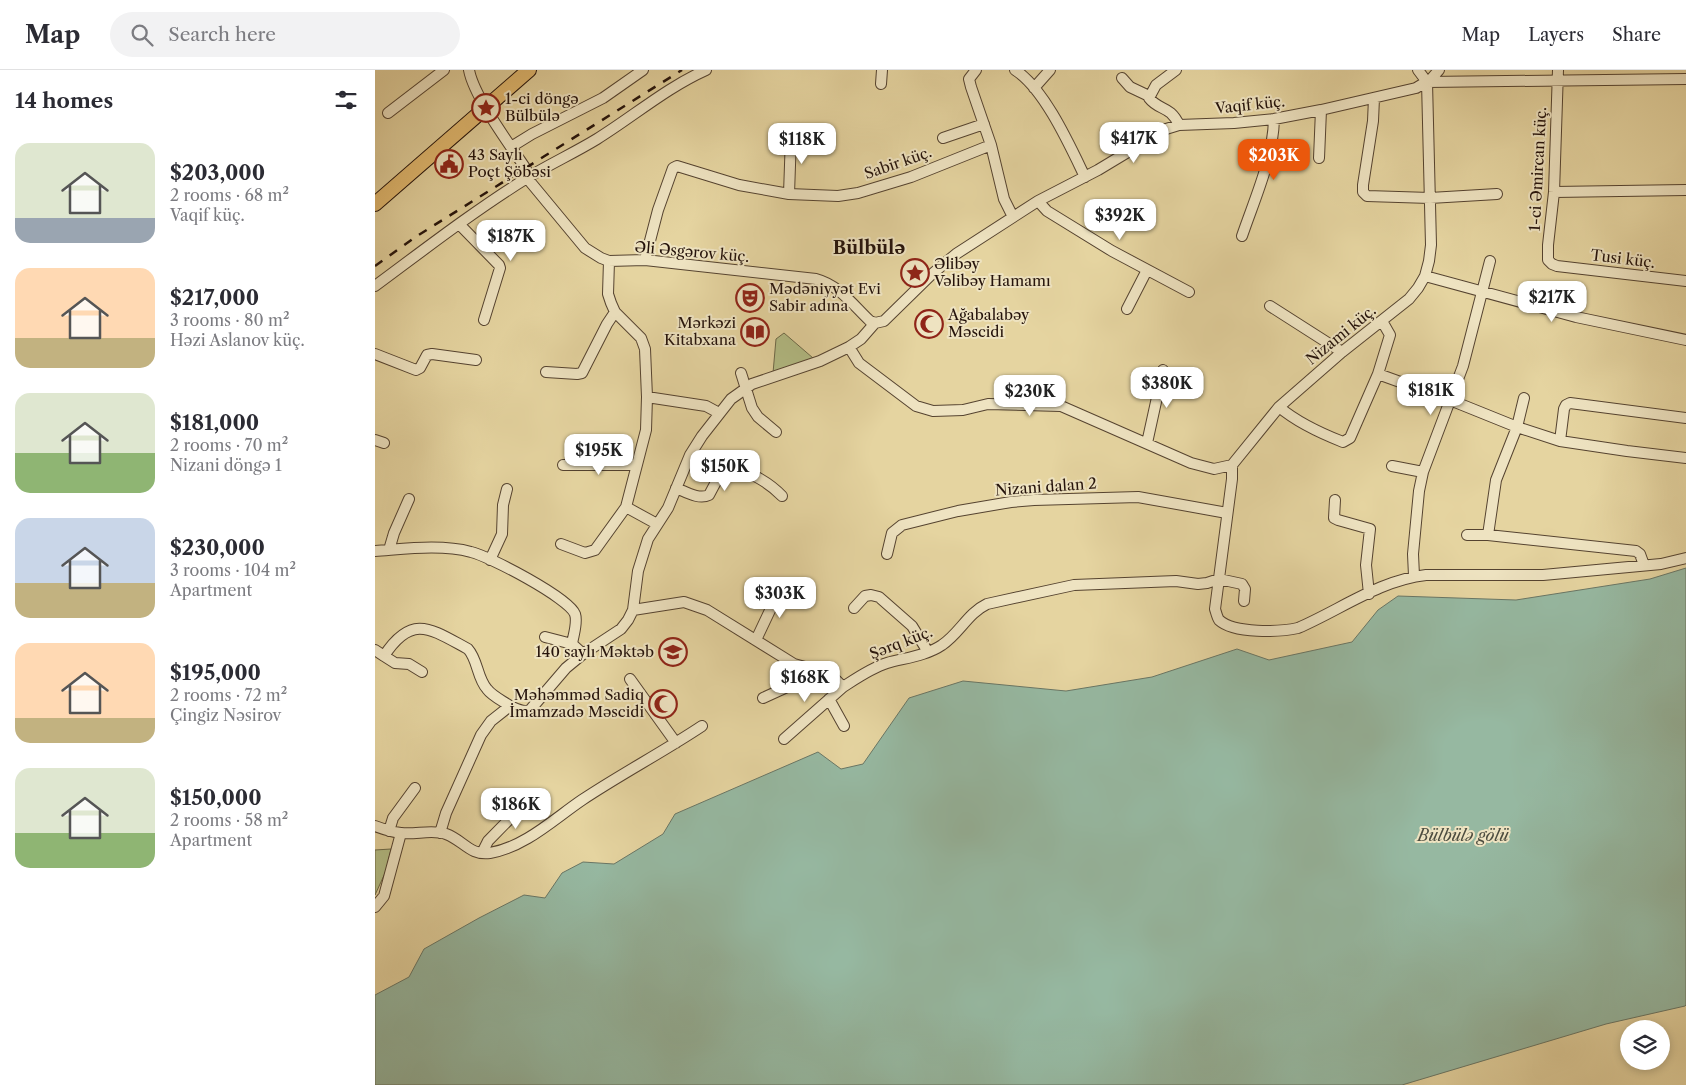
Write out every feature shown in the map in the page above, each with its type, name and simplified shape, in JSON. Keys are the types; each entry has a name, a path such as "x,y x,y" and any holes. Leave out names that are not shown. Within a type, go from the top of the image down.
{"main road":[{"path":"375,204 529,70"}],"street":[{"path":"388,113 444,70"},
{"name":"Əli Əsgərov küç.","path":"469,70 473,83 486,108 526,169 527,178 585,248 594,254 609,261 645,260 816,279 831,284 838,289 865,316 875,323"},
{"path":"511,147 531,134 603,98 642,70"},
{"path":"375,286 459,224 527,178 597,139 649,102 706,70"},
{"path":"881,84 882,70"},
{"path":"975,70 969,79 971,87 991,145 1004,199 1013,217"},
{"path":"1015,70 1034,88 1062,130 1085,177"},
{"path":"1034,88 1050,70"},
{"path":"1149,96 1156,84 1176,70"},
{"path":"1418,70 1427,82 1439,70"},
{"name":"1-ci Əmircan küç.","path":"1557,266 1548,260 1548,245 1554,192 1558,70"},
{"path":"1122,78 1130,87 1149,96 1153,102 1172,113 1179,125"},
{"name":"Vaqif küç.","path":"633,610 641,557 648,538 665,513 690,455 719,413 731,400 746,388 759,382 819,361 849,347 861,339 875,323 884,321 944,263 1038,201 1085,177 1166,129 1179,125 1274,119 1416,88 1427,82 1686,79"},
{"name":"Nizami küç.","path":"1232,465 1279,408 1342,352 1409,299 1425,276 1431,245 1427,82"},
{"path":"1374,98 1373,121 1363,186 1363,192 1367,196 1430,198 1497,194"},
{"path":"1319,158 1321,110"},
{"path":"1242,236 1274,138 1274,119"},
{"path":"943,138 984,124"},
{"path":"789,194 791,136"},
{"name":"Sabir küç.","path":"645,260 658,210 673,168 677,166 739,185 789,194 823,196 858,193 911,177 991,145"},
{"path":"1554,192 1686,190"},
{"path":"1038,201 1047,211 1119,256 1189,292"},
{"path":"459,224 500,268 484,320"},
{"path":"561,544 585,554 595,550 626,507 635,465 646,430 647,397 643,343 615,312 608,294 609,261"},
{"path":"1413,576 1413,554 1419,491 1423,472 1463,366 1490,261"},
{"name":"Tusi küç.","path":"1557,266 1686,281"},
{"path":"1127,309 1147,270"},
{"path":"1425,276 1576,317 1686,340"},
{"path":"1270,306 1342,352"},
{"path":"546,372 582,373 615,312"},
{"path":"1279,408 1290,417 1308,426 1343,442 1347,441 1378,374 1390,335 1382,321"},
{"path":"849,347 859,363 916,406 925,410 963,410 988,404 1061,406 1200,467 1214,469 1232,465 1232,479 1215,609 1219,619 1240,628 1271,632 1284,631 1305,625 1397,580 1413,576 1543,575 1661,564 1686,558"},
{"path":"375,354 416,370 420,368 427,355 431,354 476,360"},
{"path":"1147,443 1163,370"},
{"path":"741,373 752,408 757,417 776,432"},
{"path":"1378,374 1559,441 1686,458"},
{"path":"647,397 706,406 719,413"},
{"path":"1487,535 1496,480 1517,427 1524,398"},
{"path":"1559,441 1564,410 1566,405 1570,403 1686,418"},
{"path":"563,464 635,465"},
{"path":"676,488 700,497 706,497 709,495 725,465 729,464 760,478 782,496"},
{"path":"1392,466 1423,472"},
{"path":"490,560 502,534 503,505 507,489"},
{"name":"Nizani dalan 2","path":"887,554 892,532 902,525 958,511 1011,502 1138,497 1227,513"},
{"path":"389,550 394,533 409,499"},
{"path":"1335,500 1334,518 1370,529 1366,565 1369,594"},
{"path":"626,507 657,524"},
{"path":"1467,535 1487,535 1636,551 1640,554 1644,565"},
{"path":"375,551 454,549 471,552 490,560 548,591 575,613 576,619 572,644"},
{"path":"1219,579 1242,584 1245,589 1245,601"},
{"name":"Şərq küç.","path":"784,739 843,687 885,664 929,652 941,646 954,635 977,609 987,604 1074,585 1176,582 1198,584 1219,579"},
{"path":"756,640 781,587"},
{"path":"854,608 865,596 879,597 912,626 929,652"},
{"path":"422,672 409,664 395,663 380,653 404,632 418,627 428,629 468,648 472,653 487,690 510,706 526,712 530,710 566,668 583,654 621,629 633,610 684,602 707,610 794,664 832,676 843,687"},
{"path":"545,637 572,644 583,654"},
{"path":"763,698 798,682 804,666"},
{"path":"630,679 676,743"},
{"path":"829,699 844,726"},
{"path":"440,833 449,806 481,736 491,721 510,706"},
{"path":"375,826 401,834 440,833 448,835 473,852 490,853 506,848 535,833 582,800 702,726"},
{"path":"389,831 393,818 415,788"},
{"path":"481,853 488,840 533,795"},
{"path":"375,906 384,896 401,834"}],"green space":[{"path":"784,333 813,358 773,373 776,339"},
{"path":"391,849 386,871 375,895 375,850"}],"water":[{"name":"Bülbülə gölü","path":"1686,568 1685,1006 1620,1020 1402,1085 375,1085 375,995 409,977 424,949 524,895 545,898 562,873 583,862 614,864 663,834 675,814 818,752 841,769 863,764 909,698 963,681 1066,691 1152,677 1237,649 1269,660 1352,642 1378,610 1398,596 1516,600 1650,579"}],"railway":[{"path":"375,266 417,236 682,70"}],"place":[{"name":"1-ci döngə Bülbülə","path":"486,108"},
{"name":"43 Saylı Poçt Şöbəsi","path":"449,164"},
{"name":"Əlibəy Vəlibəy Hamamı","path":"915,273"},
{"name":"Mədəniyyət Evi Sabir adına","path":"750,298"},
{"name":"Ağabalabəy Məscidi","path":"929,324"},
{"name":"Mərkəzi Kitabxana","path":"755,332"},
{"name":"140 saylı Məktəb","path":"673,652"},
{"name":"Məhəmməd Sadiq İmamzadə Məscidi","path":"663,704"}],"district":[{"name":"Bülbülə","path":"869,248"}]}
